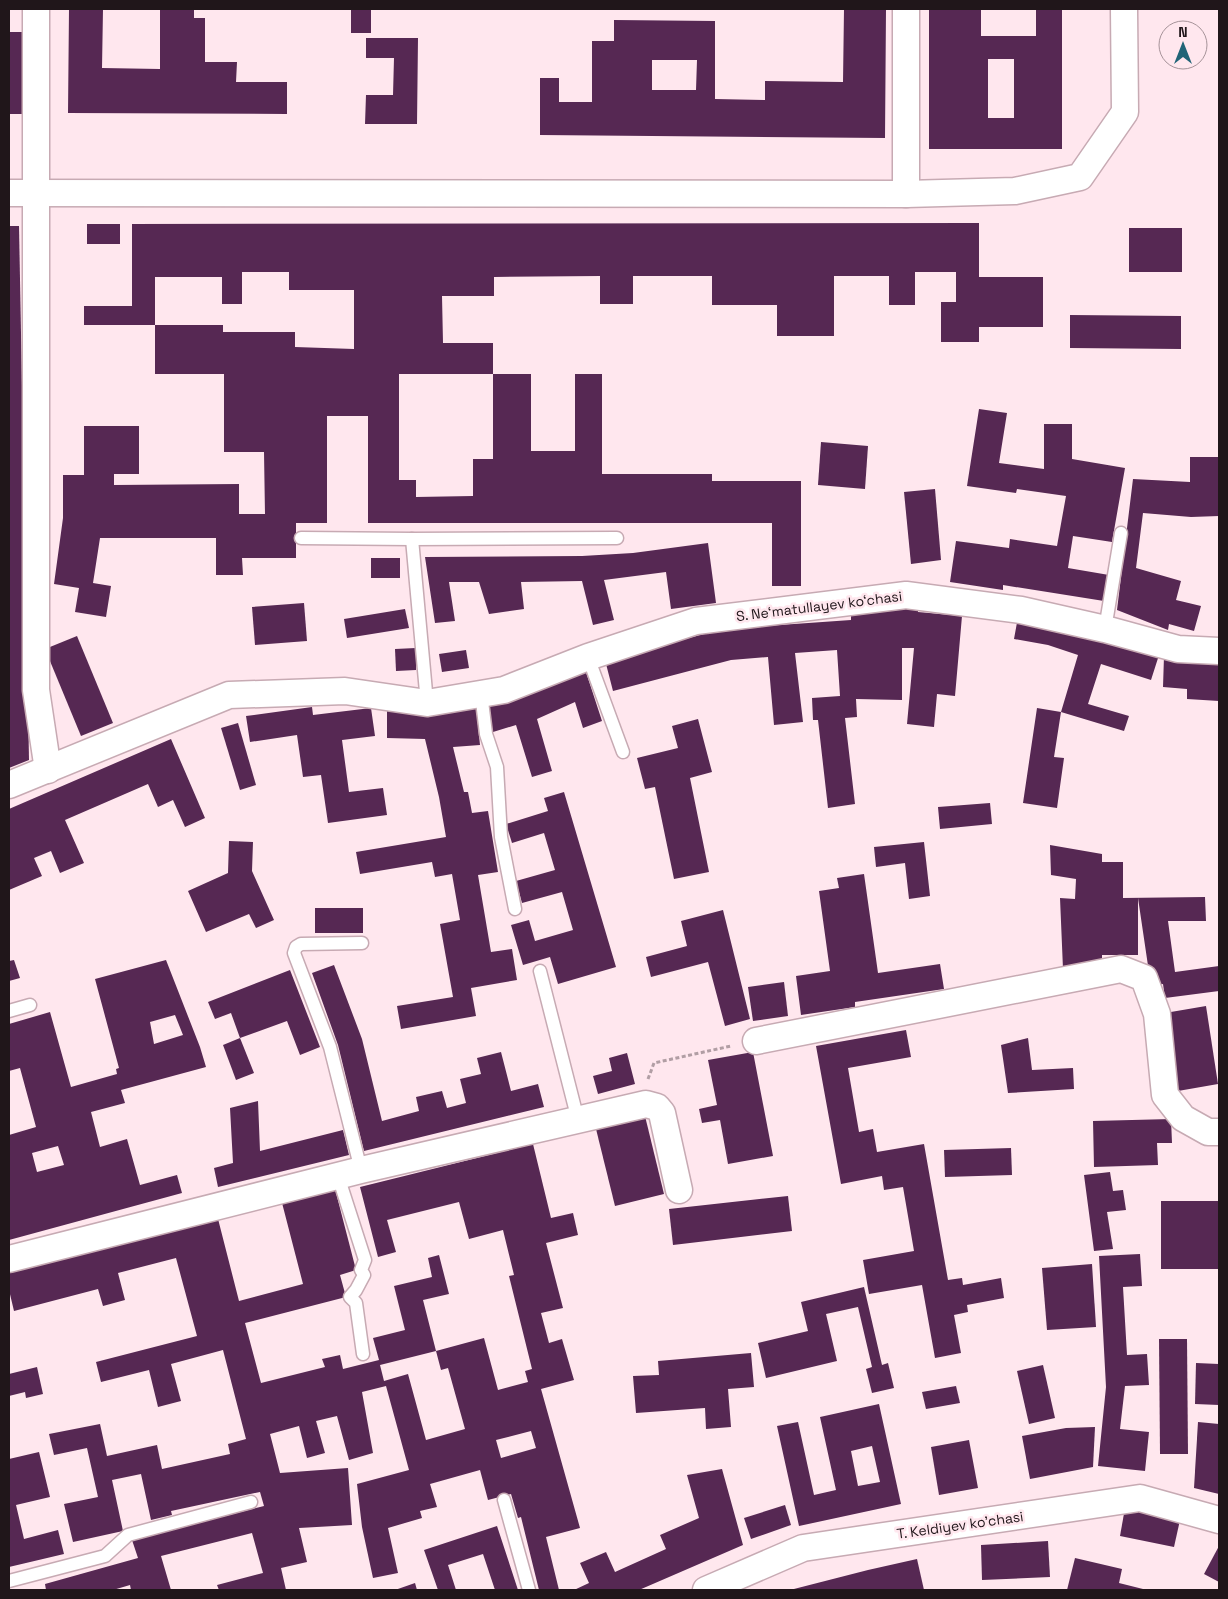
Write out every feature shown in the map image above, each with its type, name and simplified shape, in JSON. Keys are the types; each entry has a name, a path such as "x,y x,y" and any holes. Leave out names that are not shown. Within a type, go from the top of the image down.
{"street":[{"path":"36,9 36,690 48,770"},
{"path":"906,9 906,194"},
{"path":"9,193 906,194 1015,191 1080,177 1125,112 1124,9"},
{"name":"S. Neʻmatullayev koʻchasi","path":"9,785 229,695 344,691 427,703 504,690 588,657 696,621 906,595 1021,610 1105,629 1178,649 1219,651"},
{"path":"756,1041 1121,969 1144,978 1157,1014 1165,1095 1183,1118 1208,1132 1219,1132"},
{"path":"9,1259 349,1173 646,1104 657,1107 662,1113 679,1190"},
{"name":"T. Keldiyev ko'chasi","path":"706,1590 803,1548 1140,1498 1219,1520"}],"lane":[{"path":"1105,629 1121,532"},
{"path":"301,538 617,538"},
{"path":"412,539 427,703"},
{"path":"588,657 623,752"},
{"path":"481,693 486,734 497,767 501,837 515,908"},
{"path":"362,943 301,944 296,947 294,953 330,1048 349,1173 365,1260 361,1270 364,1276 350,1297 356,1303 363,1354"},
{"path":"540,971 578,1120"},
{"path":"9,1011 30,1005"},
{"path":"504,1500 529,1590"},
{"path":"9,1581 104,1556 128,1535 251,1502"}],"path":[{"path":"646,1104 647,1082 654,1062 756,1041"}],"building":[{"path":"69,9 103,9 102,68 160,69 160,9 194,9 194,18 205,18 205,62 237,62 236,82 287,82 287,114 68,113"},
{"path":"351,9 371,9 371,33 351,33"},
{"path":"844,9 886,9 885,138 540,135 540,78 559,78 559,102 592,102 592,41 614,41 614,20 715,21 715,99 765,100 765,81 843,82","holes":["652,60 697,60 696,90 652,90"]},
{"path":"929,9 981,9 981,36 1036,36 1036,9 1062,9 1062,149 929,149","holes":["988,59 1014,59 1014,118 988,118"]},
{"path":"9,32 27,32 27,114 9,114"},
{"path":"366,38 418,38 417,124 365,124 366,95 393,95 394,58 366,58"},
{"path":"979,223 979,277 1043,277 1043,327 979,327 979,342 941,342 941,302 956,302 956,272 915,272 915,305 889,305 889,276 834,276 834,336 777,336 777,305 712,305 712,276 633,276 633,304 600,304 600,276 494,277 494,296 442,296 443,343 493,343 493,374 531,374 531,451 575,451 575,374 602,374 602,474 712,474 712,481 801,481 801,586 772,586 772,523 368,523 368,416 327,416 327,523 296,523 296,558 242,558 243,575 216,575 216,538 100,538 93,583 111,586 106,617 75,612 79,588 54,584 63,518 63,475 84,475 84,426 139,426 139,474 114,474 114,485 239,484 239,514 265,514 264,452 224,452 224,374 155,374 155,325 84,325 84,306 132,306 132,224","holes":["242,272 289,272 289,290 354,290 354,349 295,347 295,332 223,332 223,325 155,325 155,277 222,277 222,304 242,304","399,374 493,374 493,459 473,459 473,496 416,497 416,480 399,480"]},
{"path":"87,224 120,224 120,244 87,244"},
{"path":"9,226 19,226 29,760 9,768"},
{"path":"1129,228 1182,228 1182,272 1129,272"},
{"path":"1070,315 1181,316 1181,349 1070,348"},
{"path":"979,409 1007,413 999,463 1044,469 1044,424 1072,424 1072,459 1125,468 1112,542 1073,536 1068,568 1109,575 1104,601 1003,585 1003,590 950,582 956,541 1009,548 1010,539 1057,546 1066,496 1017,489 1016,493 967,486"},
{"path":"821,442 868,446 865,489 818,485"},
{"path":"1190,457 1218,457 1219,516 1191,517 1143,513 1136,568 1181,581 1176,600 1201,606 1194,631 1169,624 1168,630 1117,610 1133,479 1190,482"},
{"path":"935,489 941,560 911,564 904,492"},
{"path":"708,543 716,603 671,609 666,572 604,580 614,620 593,625 582,581 521,582 524,609 489,614 479,582 449,582 455,621 435,623 425,557 582,556 633,553"},
{"path":"371,558 400,558 400,578 371,578"},
{"path":"304,603 307,641 255,645 252,607"},
{"path":"918,606 918,612 962,616 955,696 937,694 934,727 907,724 914,648 902,648 902,700 856,699 857,717 845,718 855,804 828,808 818,720 813,720 812,698 840,696 837,650 795,653 803,722 774,725 768,657 731,660 613,691 605,660 723,629 851,620 851,614"},
{"path":"405,609 409,628 347,638 344,619"},
{"path":"1018,617 1159,655 1151,680 1101,664 1088,704 1129,716 1124,731 1061,712 1078,655 1048,645 1014,639"},
{"path":"77,636 113,723 81,736 45,649"},
{"path":"416,648 416,670 396,671 395,649"},
{"path":"466,650 469,668 442,672 439,654"},
{"path":"1164,656 1219,660 1219,701 1187,699 1187,689 1163,687"},
{"path":"585,669 602,721 583,728 575,702 537,719 552,771 532,777 516,725 493,732 486,707"},
{"path":"476,706 480,745 453,747 464,792 468,792 472,813 488,811 498,872 478,875 491,952 512,949 517,980 471,988 476,1016 401,1029 397,1006 453,997 440,924 460,920 452,874 435,877 432,862 360,874 356,852 446,837 439,797 425,739 387,738 387,710"},
{"path":"312,707 313,715 371,708 375,736 342,740 349,792 383,788 387,815 328,823 321,775 303,777 297,735 250,742 246,716"},
{"path":"1037,708 1061,712 1054,757 1064,758 1057,808 1023,803"},
{"path":"698,719 712,772 690,778 709,872 674,879 655,787 645,789 637,758 678,748 672,726"},
{"path":"238,723 256,785 240,790 221,728"},
{"path":"171,739 205,818 185,827 173,800 158,807 148,784 65,820 84,863 60,873 51,851 34,858 42,876 9,890 9,809"},
{"path":"564,792 616,967 558,984 550,957 523,965 511,925 529,920 535,941 573,930 562,892 522,903 516,881 555,870 544,833 512,843 506,824 548,811 544,798"},
{"path":"990,803 992,824 940,829 938,807"},
{"path":"229,841 253,842 252,871 274,920 256,928 249,914 206,932 188,891 228,873"},
{"path":"924,842 930,896 909,899 905,863 876,867 874,847"},
{"path":"1050,845 1102,854 1102,862 1123,862 1123,898 1205,897 1206,921 1168,921 1175,972 1219,966 1219,991 1165,998 1163,984 1151,986 1138,898 1138,955 1102,955 1102,967 1063,969 1060,898 1075,899 1076,879 1051,875"},
{"path":"864,874 878,973 940,964 944,989 855,1002 855,1007 801,1015 796,976 830,971 819,891 839,888 837,878"},
{"path":"315,908 363,908 363,933 315,933"},
{"path":"723,910 750,1019 725,1026 708,962 651,977 646,957 687,946 681,921"},
{"path":"14,960 20,978 9,981 9,961"},
{"path":"166,960 206,1067 121,1090 125,1103 91,1112 100,1147 127,1139 140,1185 177,1175 182,1193 9,1240 9,1135 36,1127 20,1068 9,1071 9,1024 50,1012 71,1087 117,1074 116,1069 119,1068 95,979","holes":["175,1015 183,1035 154,1044 150,1022","58,1146 64,1165 37,1172 32,1153"]},
{"path":"334,965 362,1039 382,1121 419,1111 416,1097 442,1091 447,1108 466,1103 460,1079 481,1074 477,1058 501,1052 511,1091 538,1084 544,1107 364,1151 338,1045 312,973"},
{"path":"290,970 320,1047 300,1055 287,1021 240,1038 231,1013 215,1019 208,1002"},
{"path":"784,982 788,1016 753,1021 748,987"},
{"path":"1206,1006 1218,1084 1178,1091 1165,1013"},
{"path":"906,1030 911,1057 848,1068 859,1132 873,1129 877,1152 924,1144 948,1280 962,1278 963,1285 1001,1278 1004,1298 967,1305 968,1312 954,1315 961,1353 935,1358 922,1285 869,1294 863,1260 914,1251 903,1187 884,1190 882,1176 841,1184 816,1046"},
{"path":"240,1038 254,1073 236,1080 223,1045"},
{"path":"1028,1038 1032,1070 1073,1068 1074,1089 1008,1093 1001,1045"},
{"path":"753,1052 773,1156 728,1164 720,1120 702,1123 699,1109 717,1105 708,1060"},
{"path":"627,1053 635,1084 598,1094 593,1076 612,1071 609,1058"},
{"path":"258,1101 260,1151 343,1130 349,1155 218,1187 214,1168 233,1163 230,1108"},
{"path":"645,1116 664,1194 615,1206 596,1129"},
{"path":"1171,1119 1172,1143 1157,1143 1158,1165 1094,1167 1093,1121"},
{"path":"533,1144 551,1218 573,1213 578,1235 546,1243 563,1308 541,1313 549,1343 562,1339 574,1380 541,1389 580,1528 546,1537 559,1590 539,1590 521,1517 518,1518 511,1494 488,1500 480,1470 430,1484 437,1507 420,1511 422,1518 388,1528 398,1573 373,1578 362,1527 357,1484 409,1470 386,1386 362,1392 373,1453 349,1460 337,1416 316,1421 325,1453 307,1458 299,1426 270,1434 280,1473 348,1468 352,1525 299,1528 307,1562 281,1568 286,1590 219,1590 217,1585 263,1573 252,1533 161,1556 171,1590 131,1590 130,1585 113,1590 46,1590 45,1584 138,1558 132,1540 264,1506 260,1492 171,1511 172,1515 151,1520 141,1474 112,1480 123,1531 73,1542 64,1504 98,1497 87,1448 54,1455 49,1434 100,1424 107,1456 157,1445 162,1469 230,1454 228,1444 246,1439 223,1350 171,1364 181,1401 158,1407 149,1370 101,1382 96,1362 197,1336 176,1258 118,1273 125,1300 103,1306 98,1289 14,1311 9,1290 9,1270 217,1215 239,1301 303,1284 281,1199 334,1185 356,1270 340,1275 346,1297 245,1323 261,1383 325,1367 322,1359 340,1355 343,1369 379,1360 373,1338 405,1330 394,1286 432,1277 428,1258 439,1255 449,1294 423,1300 436,1351 484,1338 498,1390 528,1382 525,1371 532,1369 509,1276 514,1275 503,1230 469,1239 459,1202 387,1220 396,1252 378,1257 360,1187","holes":["436,1351 441,1370 448,1368 465,1429 426,1440 408,1374 384,1381 380,1365","531,1431 536,1448 501,1458 496,1440"]},
{"path":"1011,1148 1012,1175 945,1177 944,1150"},
{"path":"1110,1172 1113,1191 1123,1190 1126,1210 1107,1212 1113,1249 1094,1251 1084,1175"},
{"path":"788,1196 792,1231 673,1245 669,1209"},
{"path":"1161,1201 1219,1201 1219,1269 1161,1269"},
{"path":"1140,1254 1142,1286 1123,1287 1127,1355 1147,1354 1149,1385 1125,1386 1120,1429 1149,1432 1145,1471 1098,1466 1106,1387 1099,1256"},
{"path":"1092,1264 1096,1327 1047,1330 1042,1268"},
{"path":"864,1287 882,1365 888,1363 894,1388 872,1393 866,1369 872,1367 858,1307 826,1314 837,1361 766,1378 758,1343 808,1331 801,1302"},
{"path":"1159,1339 1187,1339 1188,1454 1160,1454"},
{"path":"751,1353 754,1387 728,1389 731,1427 706,1429 705,1408 636,1413 633,1376 659,1375 658,1361"},
{"path":"1196,1363 1219,1364 1219,1405 1195,1404"},
{"path":"1043,1365 1055,1418 1029,1424 1017,1371"},
{"path":"37,1367 43,1394 26,1398 25,1392 9,1396 9,1374"},
{"path":"956,1386 960,1403 926,1409 922,1392"},
{"path":"879,1404 901,1504 799,1526 777,1426 798,1422 814,1495 836,1490 820,1417","holes":["872,1446 880,1482 858,1486 851,1451"]},
{"path":"1198,1422 1219,1424 1219,1494 1194,1488"},
{"path":"1095,1427 1093,1467 1030,1479 1022,1436 1066,1428"},
{"path":"969,1440 978,1488 939,1495 931,1447"},
{"path":"39,1452 50,1497 16,1505 24,1539 58,1530 64,1554 9,1567 9,1459"},
{"path":"722,1469 743,1545 639,1590 574,1590 589,1583 580,1563 606,1552 615,1572 666,1549 660,1535 699,1518 687,1475"},
{"path":"785,1505 791,1525 751,1539 744,1518"},
{"path":"1125,1508 1180,1520 1174,1547 1120,1536"},
{"path":"497,1526 518,1590 495,1590 483,1554 448,1565 456,1590 438,1590 424,1550"},
{"path":"1048,1541 1050,1577 982,1580 981,1545"},
{"path":"1219,1546 1219,1582 1204,1574"},
{"path":"1075,1558 1122,1569 1119,1583 1147,1590 1067,1590"},
{"path":"917,1559 924,1590 790,1590 868,1570"},
{"path":"415,1583 417,1590 395,1590"}]}
